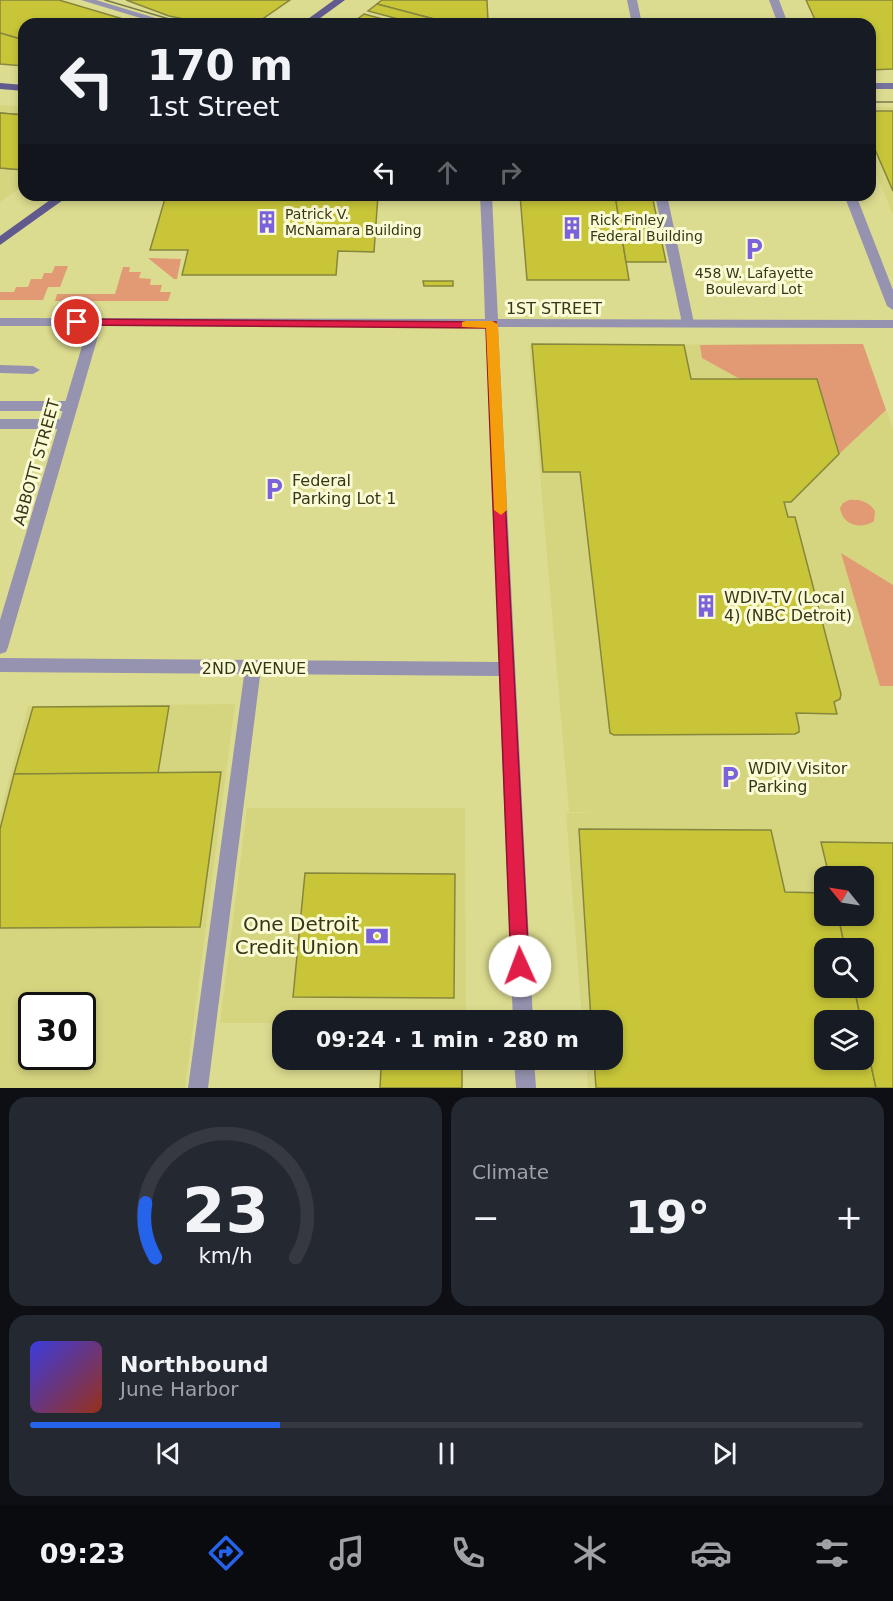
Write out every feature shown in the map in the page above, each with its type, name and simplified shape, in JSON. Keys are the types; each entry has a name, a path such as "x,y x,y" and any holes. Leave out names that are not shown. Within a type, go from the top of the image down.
{"main road":[{"path":"314,18 340,0"},
{"path":"0,86 18,88"},
{"path":"876,86 893,86"},
{"path":"0,241 55,201"}],"street":[{"path":"86,0 149,18"},
{"path":"632,0 636,18"},
{"path":"774,0 781,18"},
{"path":"486,201 523,1010"},
{"path":"663,201 688,323"},
{"path":"852,201 893,306"},
{"name":"1ST STREET","path":"0,322 893,324"},
{"name":"ABBOTT STREET","path":"0,647 96,322"},
{"path":"0,369 33,370"},
{"path":"0,406 71,406"},
{"path":"0,423 65,424"},
{"name":"2ND AVENUE","path":"0,665 508,669"},
{"path":"198,1088 253,668"},
{"path":"525,1070 526,1088"}],"shaded area":[{"path":"0,105 18,106 18,189 0,202"},
{"path":"876,107 893,107 893,214 876,174"},
{"path":"148,258 181,259 177,279 174,279"},
{"path":"55,266 68,266 60,287 48,287 43,300 0,300 0,292 14,292 16,287 28,287 31,279 42,279 44,273 52,273"},
{"path":"123,267 130,267 129,272 141,272 139,278 151,279 150,285 162,285 160,292 171,292 168,301 55,301 57,294 115,294"},
{"path":"863,344 893,429 893,1088 588,1088 587,1070 623,1070 623,1010 581,1010 566,813 607,812 569,812 529,345"},
{"path":"863,344 886,410 839,454 817,379 740,379 702,358 700,345"},
{"path":"849,500 870,505 875,511 874,521 863,525 848,522 840,508"},
{"path":"841,553 893,585 893,686 880,686"},
{"path":"235,704 185,1088 0,1088 0,814 28,706"},
{"path":"247,808 465,808 466,1010 272,1010 272,1023 220,1023"}],"building":[{"path":"0,0 59,0 120,18 18,18 18,38 0,33"},
{"path":"126,0 290,0 264,18 169,16"},
{"path":"382,0 487,0 488,18 430,18 377,4"},
{"path":"806,0 893,0 893,69 876,70 876,18 814,18"},
{"path":"377,4 430,18 394,18 368,11"},
{"path":"364,14 379,18 359,18"},
{"path":"0,33 18,38 18,66 0,64"},
{"path":"876,111 893,111 893,191 876,152"},
{"path":"0,113 18,114 18,170 0,168"},
{"path":"0,113 18,114 18,170 0,168"},
{"name":"Patrick V. McNamara Building","path":"164,201 378,201 374,252 338,251 336,275 182,275 188,250 150,250"},
{"name":"Rick Finley Federal Building","path":"520,201 616,201 629,280 527,280"},
{"path":"616,201 653,201 666,262 626,262"},
{"path":"423,281 453,281 453,286 424,286"},
{"name":"WDIV-TV (Local 4) (NBC Detroit)","path":"532,344 684,345 691,379 817,379 839,454 791,502 784,502 788,517 795,517 841,694 840,699 834,702 837,714 796,713 799,732 795,734 614,735 610,733 580,472 543,472"},
{"path":"169,706 158,773 14,774 33,707"},
{"path":"221,772 200,927 0,928 0,829 14,774"},
{"path":"579,829 771,830 785,892 814,893 814,926 840,926 843,938 814,938 814,998 856,998 859,1010 814,1010 814,1070 872,1070 876,1088 596,1088 595,1070 623,1070 623,1010 590,1010"},
{"path":"821,842 893,843 893,1088 876,1088 872,1070 874,1070 874,1010 859,1010 856,998 874,998 874,938 843,938 840,926 874,926 874,866 827,866"},
{"name":"One Detroit Credit Union","path":"305,873 455,874 454,998 293,997"},
{"path":"381,1070 462,1070 462,1088 380,1088"}],"tram line":[{"path":"105,0 166,18"},
{"path":"876,102 893,102"}],"slow traffic":[{"path":"466,324 492,324 501,510"}],"place":[{"name":"Patrick V. McNamara Building","path":"267,222"},
{"name":"Rick Finley Federal Building","path":"572,228"},
{"name":"458 W. Lafayette Boulevard Lot","path":"754,249"},
{"name":"Federal Parking Lot 1","path":"274,489"},
{"name":"WDIV-TV (Local 4) (NBC Detroit)","path":"706,606"},
{"name":"WDIV Visitor Parking","path":"730,777"},
{"name":"One Detroit Credit Union","path":"377,936"}],"route":[{"path":"77,322 492,324 520,966"}]}
